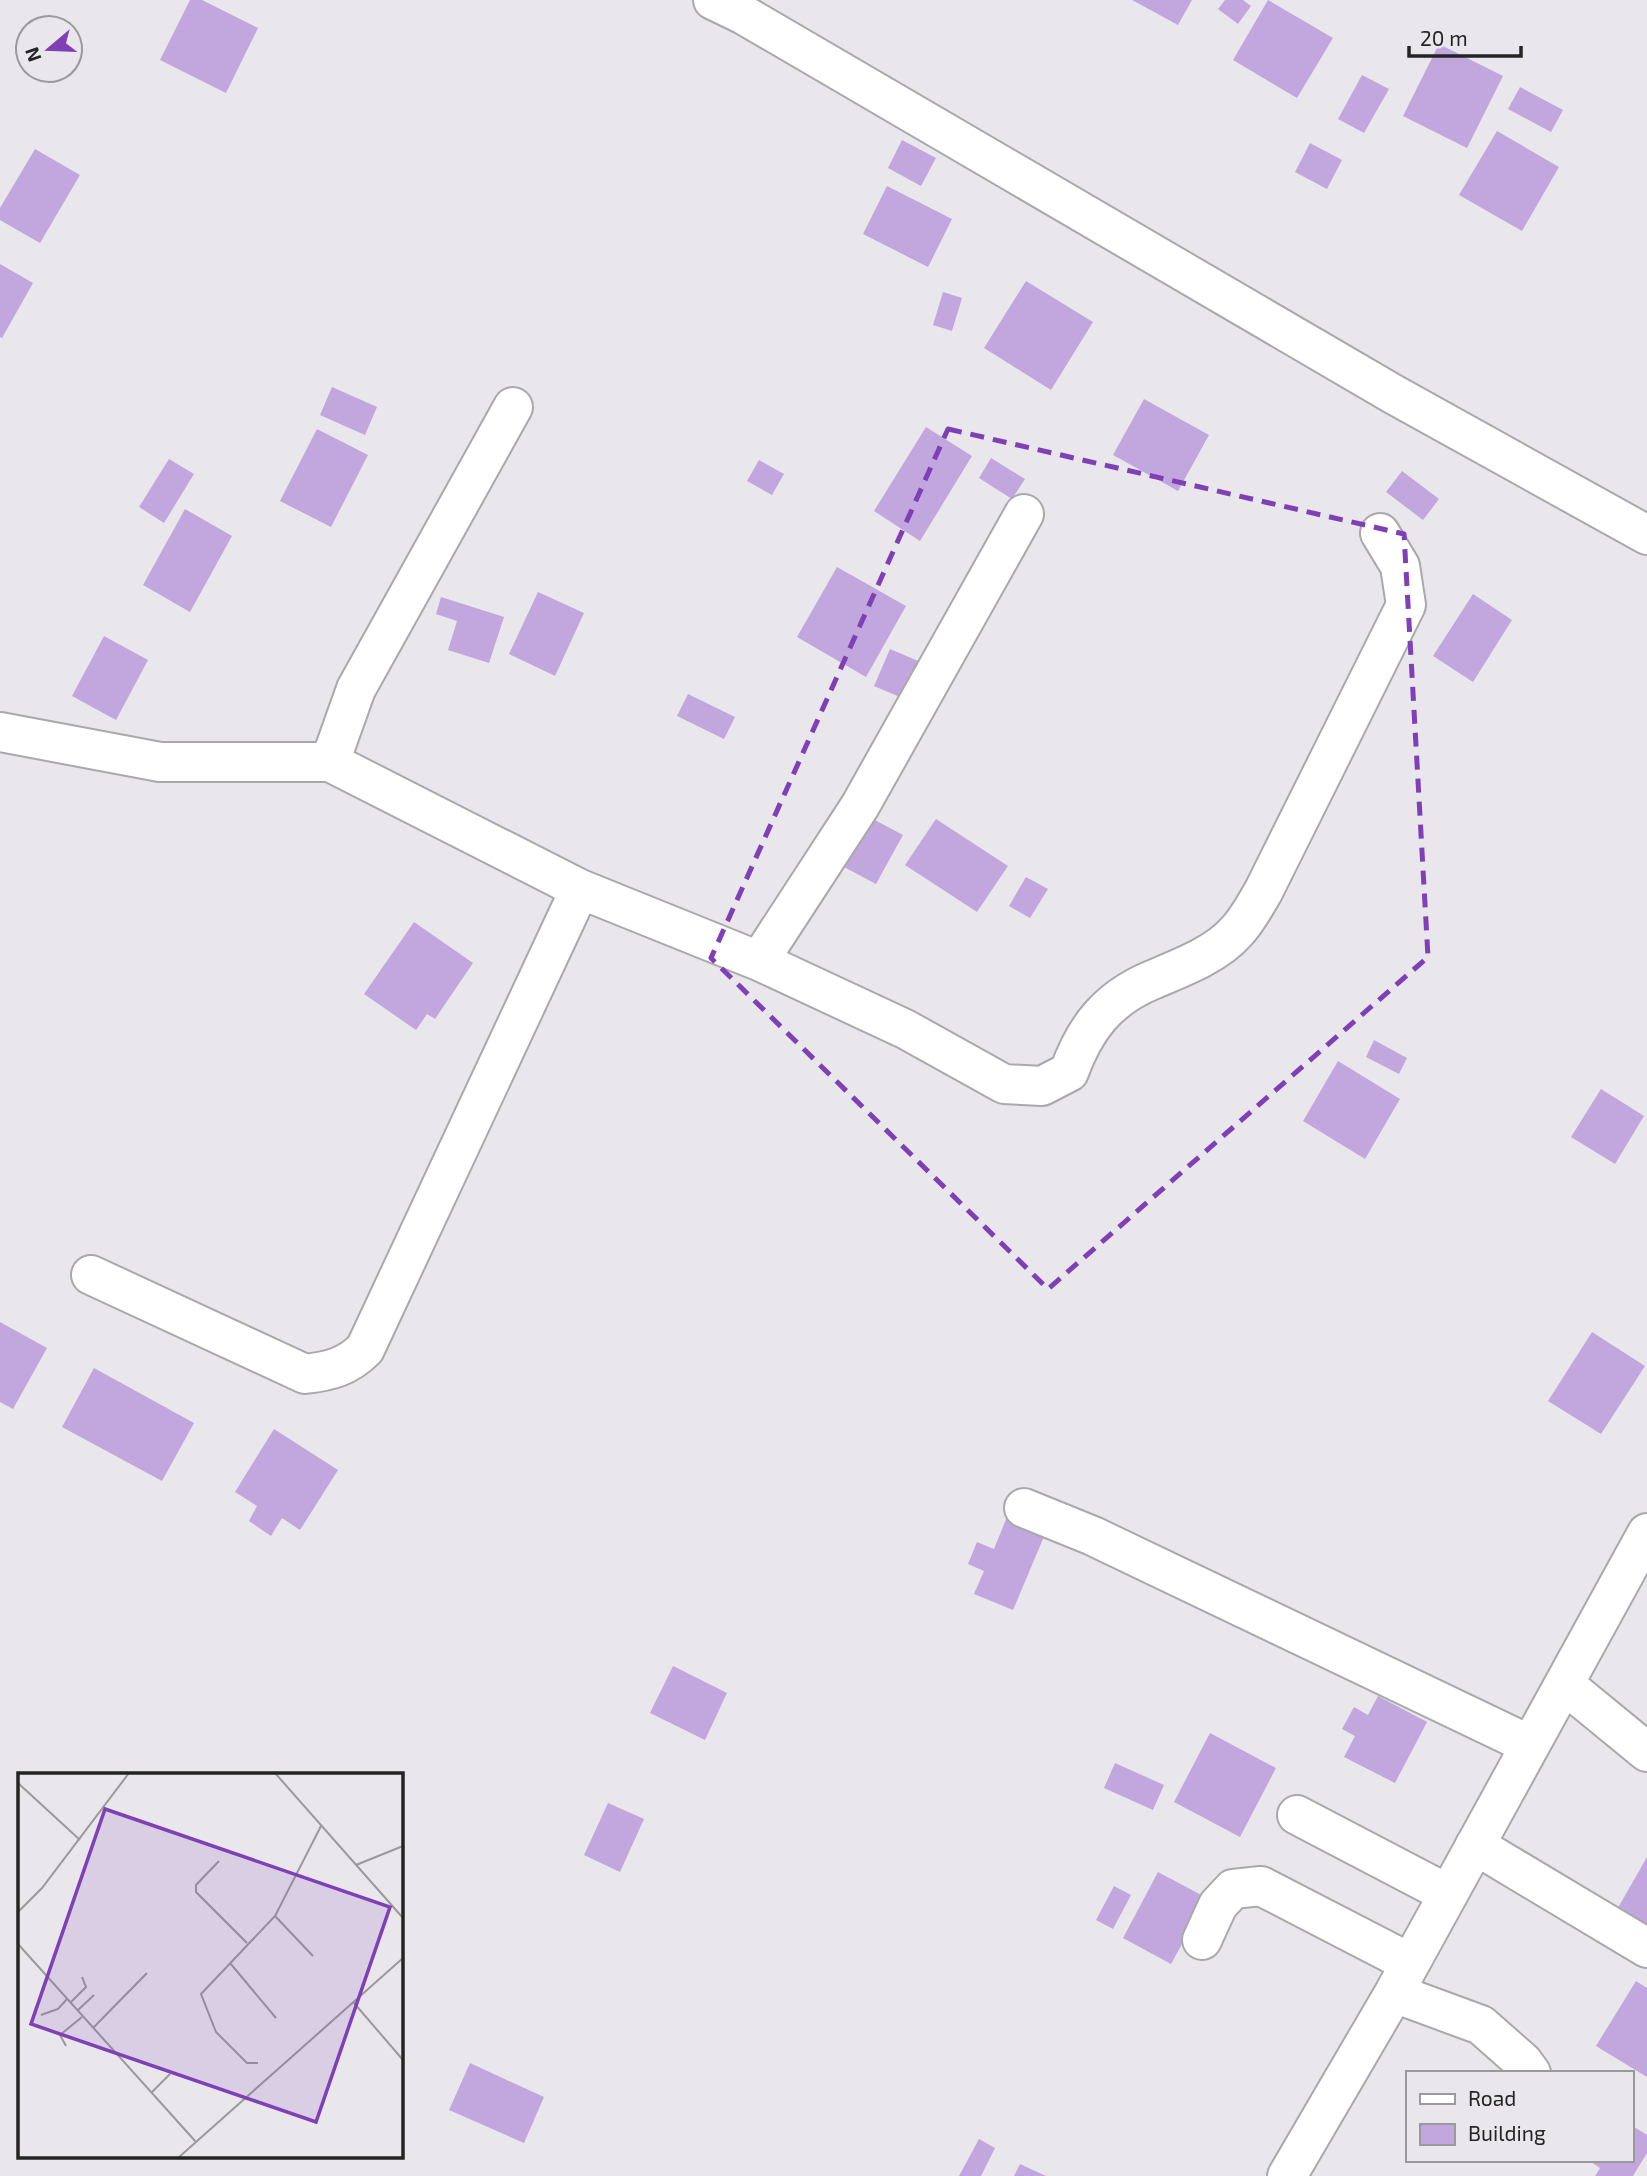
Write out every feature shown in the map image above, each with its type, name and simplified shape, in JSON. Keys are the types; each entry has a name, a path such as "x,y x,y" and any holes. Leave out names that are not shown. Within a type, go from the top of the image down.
{"street":[{"path":"737,5 1381,387 1647,535"},
{"path":"330,762 356,689 513,407"},
{"path":"759,961 860,806 1024,514"},
{"path":"0,732 160,762 330,762 580,889 759,961 905,1029 1004,1084 1042,1086 1069,1072 1079,1045 1098,1018 1124,996 1150,981 1194,963 1236,933 1263,892 1406,605 1399,566 1380,533"},
{"path":"91,1275 305,1374 332,1371 352,1362 365,1349 580,889"},
{"path":"1024,1508 1093,1536 1530,1745"},
{"path":"1287,2176 1402,1978 1647,1533"},
{"path":"1564,1684 1647,1752"},
{"path":"1297,1815 1448,1894"},
{"path":"1475,1845 1647,1948"},
{"path":"1202,1940 1218,1905 1233,1889 1261,1886 1402,1978 1481,2025 1530,2071"}],"highlighted area":[{"path":"948,429 1404,534 1428,957 1048,1289 711,958"}],"building":[{"path":"190,0 202,0 258,28 226,93 160,60"},
{"path":"1132,0 1192,0 1178,25"},
{"path":"1225,0 1243,0 1251,6 1238,24 1218,9"},
{"path":"1268,0 1333,38 1297,98 1233,60"},
{"path":"1439,44 1503,76 1467,148 1403,116"},
{"path":"1362,75 1389,89 1364,133 1338,119"},
{"path":"1520,87 1563,110 1551,132 1508,109"},
{"path":"1497,131 1559,167 1522,231 1459,195"},
{"path":"902,140 936,158 921,186 888,168"},
{"path":"1310,143 1342,160 1327,189 1295,172"},
{"path":"35,149 80,175 40,243 0,220 0,208"},
{"path":"887,186 952,219 928,267 863,234"},
{"path":"0,264 33,283 2,338 0,337"},
{"path":"1026,281 1093,322 1051,390 984,348"},
{"path":"943,292 962,298 952,331 933,325"},
{"path":"332,387 377,407 365,435 320,415"},
{"path":"1144,399 1209,435 1178,491 1113,455"},
{"path":"926,427 972,456 920,541 874,511"},
{"path":"317,429 368,455 331,527 280,501"},
{"path":"991,458 1025,479 1012,499 979,478"},
{"path":"169,459 194,474 164,523 139,507"},
{"path":"759,460 784,474 772,495 747,481"},
{"path":"1402,471 1439,499 1423,520 1386,492"},
{"path":"185,509 232,536 190,612 143,585"},
{"path":"837,567 906,606 866,677 797,637"},
{"path":"538,592 584,613 555,676 509,654"},
{"path":"1473,594 1512,620 1473,682 1433,656"},
{"path":"441,597 504,617 489,663 448,650 457,621 436,614"},
{"path":"104,636 148,660 116,720 72,696"},
{"path":"890,649 923,663 907,700 874,686"},
{"path":"688,694 735,717 724,739 677,716"},
{"path":"871,818 903,835 876,884 844,867"},
{"path":"936,819 1008,866 977,912 905,865"},
{"path":"1026,877 1048,889 1030,918 1009,906"},
{"path":"414,922 473,963 435,1019 427,1014 416,1030 364,994"},
{"path":"1374,1040 1407,1058 1399,1074 1366,1057"},
{"path":"1338,1061 1400,1099 1365,1159 1303,1121"},
{"path":"1601,1089 1644,1116 1615,1164 1571,1137"},
{"path":"0,1322 47,1348 13,1409 0,1402"},
{"path":"1592,1332 1645,1366 1601,1434 1548,1401"},
{"path":"94,1368 194,1423 162,1481 62,1427"},
{"path":"274,1429 338,1470 300,1530 282,1518 271,1536 249,1521 257,1506 235,1492"},
{"path":"1009,1512 1048,1527 1013,1610 974,1594 984,1571 968,1564 977,1542 994,1549"},
{"path":"673,1666 727,1693 705,1740 650,1713"},
{"path":"1378,1696 1427,1722 1395,1783 1344,1757 1355,1736 1342,1729 1354,1707 1368,1715"},
{"path":"1210,1733 1276,1768 1240,1837 1174,1802"},
{"path":"1115,1763 1164,1785 1153,1810 1104,1788"},
{"path":"608,1803 644,1819 620,1872 584,1855"},
{"path":"1647,1857 1647,1932 1615,1913"},
{"path":"1158,1872 1207,1898 1171,1964 1123,1938"},
{"path":"1114,1886 1131,1895 1113,1929 1096,1920"},
{"path":"1636,1981 1647,1988 1647,2077 1596,2046"},
{"path":"470,2063 544,2097 524,2143 449,2110"},
{"path":"1633,2126 1647,2135 1647,2153 1633,2176 1595,2176 1600,2168 1591,2162 1633,2162"},
{"path":"979,2139 995,2148 981,2176 959,2176"},
{"path":"1020,2164 1046,2176 1014,2176"}]}
